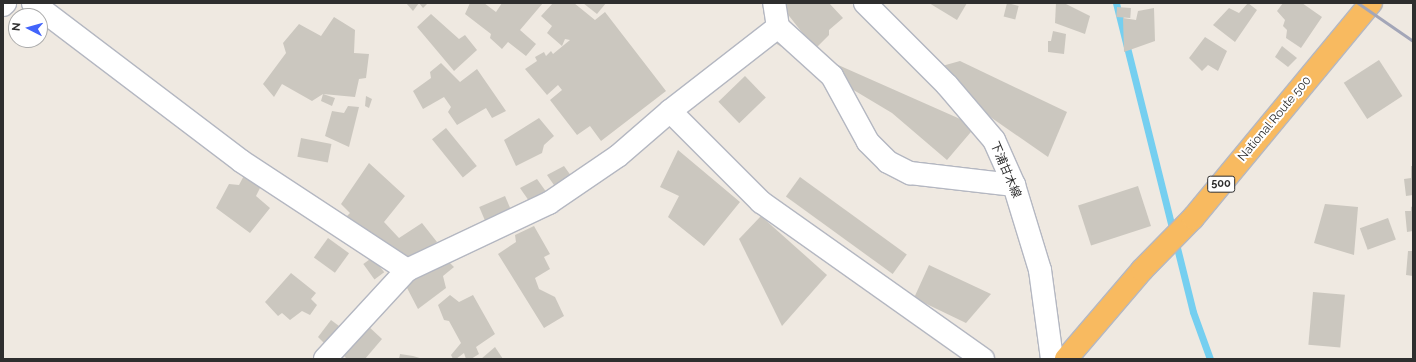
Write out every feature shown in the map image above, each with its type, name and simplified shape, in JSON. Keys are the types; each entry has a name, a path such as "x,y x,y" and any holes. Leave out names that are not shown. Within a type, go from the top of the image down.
{"highway":[{"name":"National Route 500","path":"1066,359 1142,270 1193,218 1371,3"}],"street":[{"path":"33,3 242,161 406,270"},
{"path":"774,3 778,27 832,76 868,142 888,162 910,173 1014,185"},
{"name":"下浦甘木線","path":"865,3 947,86 994,140 1014,185 1040,270 1052,359"},
{"path":"325,359 406,270 549,203 618,156 670,111 778,27"},
{"path":"670,111 761,202 983,359"}],"building":[{"path":"406,3 419,3 413,11"},
{"path":"419,3 428,3 423,8"},
{"path":"470,3 484,3 496,12 502,3 543,3 520,30 536,44 526,56 508,42 502,49 490,38 491,34 465,14"},
{"path":"553,3 574,3 595,20 605,12 666,91 601,141 590,126 577,135 550,100 562,90 558,85 547,95 525,69 537,61 535,57 544,52 546,56 551,51 553,54 570,40 565,39 562,46 547,33 552,26 541,16"},
{"path":"583,3 606,3 597,14"},
{"path":"779,3 829,3 843,18 829,30 829,35 815,49"},
{"path":"929,3 967,3 957,20"},
{"path":"1007,3 1019,6 1015,19 1004,17"},
{"path":"1056,3 1064,3 1090,16 1085,34 1055,23"},
{"path":"1248,3 1257,10 1235,42 1213,25 1229,8 1239,13"},
{"path":"1283,3 1302,3 1322,17 1301,48 1286,38 1287,30 1283,26 1285,20 1277,11"},
{"path":"1117,7 1131,8 1130,18 1116,17"},
{"path":"1154,8 1155,41 1124,52 1123,18 1136,20 1138,11"},
{"path":"431,14 459,39 465,35 477,50 454,71 417,27"},
{"path":"334,17 355,30 354,53 369,54 366,78 359,79 355,97 323,94 312,101 282,84 274,97 263,84 286,53 283,43 299,24 321,36"},
{"path":"1053,31 1066,34 1064,54 1048,52 1048,41 1051,41"},
{"path":"782,36 802,49 976,126 947,160 892,113 775,43"},
{"path":"1205,37 1227,51 1218,71 1208,65 1202,71 1189,58"},
{"path":"1282,46 1297,58 1288,67 1275,57"},
{"path":"1379,60 1402,96 1367,119 1344,83"},
{"path":"960,61 1067,112 1048,157 924,71"},
{"path":"441,63 460,82 477,69 506,111 492,118 486,108 457,125 448,112 451,107 444,97 423,109 413,91 431,78 430,72"},
{"path":"745,76 766,98 739,123 718,102"},
{"path":"323,94 335,98 332,106 321,101"},
{"path":"366,96 372,99 369,108 365,106"},
{"path":"348,106 359,107 349,147 325,136 332,111 344,113"},
{"path":"539,118 554,136 544,145 542,153 516,166 504,140"},
{"path":"446,128 477,166 463,177 432,139"},
{"path":"301,138 331,144 328,163 297,157"},
{"path":"678,150 740,202 704,246 668,217 679,196 660,187"},
{"path":"369,163 405,196 384,222 399,238 422,223 437,242 408,260 346,217 350,213 341,204"},
{"path":"564,166 574,180 556,188 547,175"},
{"path":"1411,166 1413,166 1413,195 1406,196 1404,179 1411,178"},
{"path":"248,168 264,180 256,196 270,208 250,233 216,208 229,184 239,185"},
{"path":"800,177 907,255 893,274 786,196"},
{"path":"537,179 547,193 529,201 520,188"},
{"path":"1138,186 1151,226 1091,245 1078,205"},
{"path":"505,196 511,210 485,221 479,207"},
{"path":"1325,204 1358,207 1354,255 1314,243"},
{"path":"1413,206 1413,231 1407,232 1405,211 1411,211 1411,207"},
{"path":"761,216 827,275 782,326 739,239"},
{"path":"1388,218 1396,240 1368,250 1360,228"},
{"path":"534,226 550,254 544,257 550,269 535,278 539,289 555,297 564,316 544,328 498,254 516,242 515,235"},
{"path":"328,238 349,253 335,273 314,257"},
{"path":"1408,251 1413,251 1413,276 1406,275"},
{"path":"373,257 384,272 374,279 363,264"},
{"path":"445,258 454,267 443,276 446,288 418,309 406,286"},
{"path":"929,265 991,294 966,323 914,298"},
{"path":"291,273 316,293 311,299 317,305 310,315 302,311 290,320 282,313 278,316 265,302"},
{"path":"1313,292 1345,295 1340,348 1308,345"},
{"path":"450,295 459,302 473,295 495,334 476,347 479,354 471,359 466,359 464,353 456,359 453,359 451,355 461,343 449,321 444,320 438,305"},
{"path":"331,320 339,326 326,345 318,337"},
{"path":"367,325 382,339 365,359 347,359 343,355"},
{"path":"495,347 503,359 481,359"},
{"path":"400,354 413,356 423,359 399,359"}],"waterway":[{"path":"1116,3 1193,312 1210,359"}],"railway":[{"path":"1358,3 1413,41"}]}
